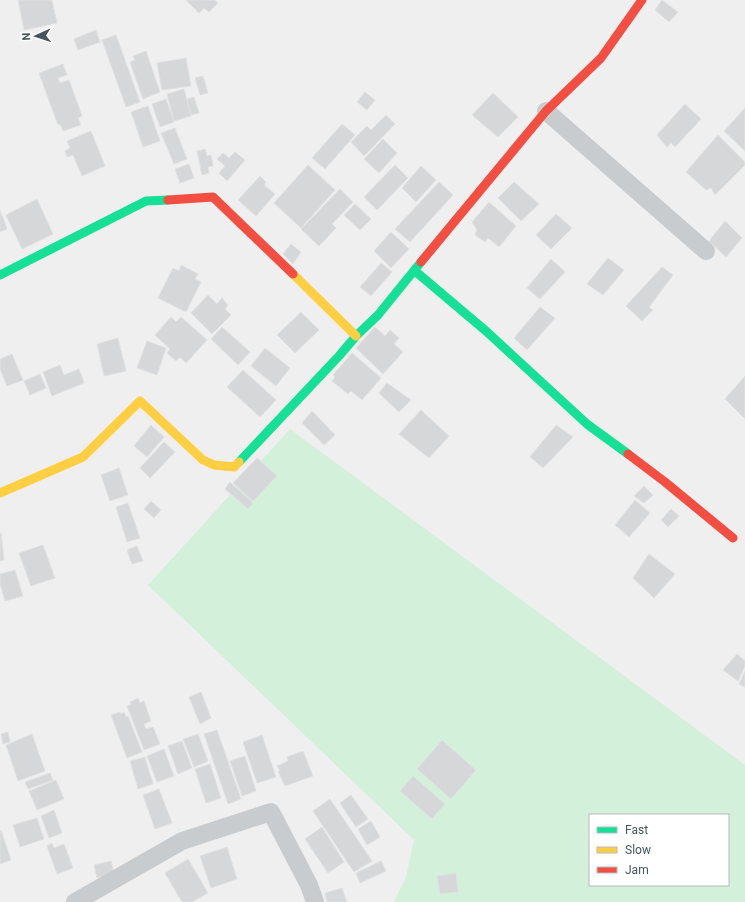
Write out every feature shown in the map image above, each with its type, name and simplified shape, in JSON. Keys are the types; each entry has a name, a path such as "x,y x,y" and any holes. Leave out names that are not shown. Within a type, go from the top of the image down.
{"street":[{"path":"0,493 83,457 140,401 203,460 214,465 234,467 356,336 378,315 546,111 601,58 642,0"},
{"path":"546,111 706,251"},
{"path":"0,275 146,201 213,197 356,336"},
{"path":"415,271 486,332 587,424 665,482 733,538"},
{"path":"75,902 182,841 272,812 309,885 315,902"}],"green space":[{"path":"290,429 745,765 745,902 394,902 406,877 414,840 148,585"}],"building":[{"path":"18,0 52,0 57,23 24,30"},
{"path":"186,0 214,0 218,3 209,12 204,8 199,13"},
{"path":"662,0 678,12 669,22 655,10"},
{"path":"96,30 100,42 78,50 74,39"},
{"path":"116,35 140,102 126,107 102,40"},
{"path":"146,51 160,92 143,99 130,62 135,60 133,56"},
{"path":"186,58 191,86 162,90 157,63"},
{"path":"63,64 67,75 58,78 60,83 69,80 82,116 78,118 81,125 63,131 60,124 58,125 39,73"},
{"path":"203,76 208,93 200,95 195,78"},
{"path":"184,89 191,116 174,121 167,94"},
{"path":"365,92 375,100 367,110 357,102"},
{"path":"493,93 518,117 498,137 472,115"},
{"path":"194,97 199,113 191,115 187,99"},
{"path":"166,99 174,122 160,127 152,104"},
{"path":"685,104 701,119 675,147 671,143 667,147 657,135"},
{"path":"148,106 160,141 143,147 131,112"},
{"path":"745,108 745,151 724,131"},
{"path":"386,115 395,124 364,156 351,142 367,126 371,130"},
{"path":"342,124 355,135 325,169 312,158"},
{"path":"175,128 187,159 174,164 161,133"},
{"path":"91,131 105,166 82,176 73,155 67,157 65,151 70,148 67,141"},
{"path":"718,135 745,162 745,165 715,195 711,188 706,190 686,172"},
{"path":"383,139 397,153 379,173 364,159"},
{"path":"205,149 207,156 211,155 213,166 208,167 209,173 202,175 197,151"},
{"path":"235,152 245,160 227,181 219,173 225,166 217,159 223,153 229,158"},
{"path":"189,164 194,178 180,183 175,169"},
{"path":"308,165 335,190 301,228 274,203"},
{"path":"395,165 408,178 377,210 364,197"},
{"path":"421,166 436,180 416,202 402,188"},
{"path":"260,176 266,182 264,185 275,194 256,216 238,200"},
{"path":"439,182 453,195 410,242 395,229"},
{"path":"514,182 539,204 521,221 498,198"},
{"path":"340,189 353,202 332,224 336,228 319,246 301,229"},
{"path":"37,199 53,234 22,249 6,215"},
{"path":"489,202 516,226 499,247 488,238 485,242 475,235 477,230 472,222"},
{"path":"355,204 371,219 360,230 344,215"},
{"path":"0,210 7,229 0,232"},
{"path":"556,214 572,228 551,249 536,235"},
{"path":"725,221 742,238 726,257 709,241"},
{"path":"391,232 409,249 391,268 374,251"},
{"path":"291,244 301,252 293,264 283,254"},
{"path":"608,258 624,270 603,295 587,284"},
{"path":"551,259 565,272 540,299 527,288"},
{"path":"381,263 392,272 371,296 360,287"},
{"path":"181,265 198,274 195,279 201,282 186,312 158,298 173,268 179,271"},
{"path":"662,267 673,275 649,307 653,310 642,321 626,306"},
{"path":"208,295 217,304 222,298 228,305 225,309 231,315 212,334 191,313"},
{"path":"540,307 555,318 527,350 514,338"},
{"path":"301,312 319,330 295,353 277,335"},
{"path":"171,317 176,322 181,317 207,340 186,363 180,357 176,361 167,353 170,349 155,335"},
{"path":"222,327 250,352 238,365 211,339"},
{"path":"375,327 385,336 390,330 399,338 394,344 403,352 383,374 356,348"},
{"path":"118,338 126,371 104,376 97,344"},
{"path":"147,341 166,348 157,375 137,368"},
{"path":"265,348 290,368 276,386 251,366"},
{"path":"352,353 381,378 362,400 351,391 348,394 332,381 335,377 333,375"},
{"path":"12,354 23,380 7,386 0,369 0,359"},
{"path":"60,365 64,375 79,369 84,383 52,396 43,372"},
{"path":"243,370 276,400 260,417 227,387"},
{"path":"40,374 46,388 30,395 24,381"},
{"path":"745,376 745,419 725,399"},
{"path":"387,383 411,400 399,412 379,393"},
{"path":"421,410 449,436 429,458 399,434"},
{"path":"312,411 335,435 324,445 302,423"},
{"path":"151,425 164,437 147,457 134,446"},
{"path":"556,425 573,437 543,468 530,457"},
{"path":"164,442 175,452 150,478 140,468"},
{"path":"257,458 277,476 253,501 233,483"},
{"path":"119,468 128,495 110,501 101,475"},
{"path":"230,482 253,503 248,509 225,489"},
{"path":"644,486 653,495 644,503 634,496"},
{"path":"635,500 650,513 629,537 615,525"},
{"path":"151,501 161,510 154,518 144,509"},
{"path":"128,503 140,538 127,542 116,507"},
{"path":"671,509 679,516 668,527 661,520"},
{"path":"0,533 4,560 0,561"},
{"path":"43,545 55,578 31,586 19,553"},
{"path":"137,546 143,561 132,564 127,550"},
{"path":"649,554 675,574 654,598 633,578"},
{"path":"15,570 23,596 5,601 0,584 0,574"},
{"path":"737,654 745,661 745,666 738,681 723,670"},
{"path":"745,671 745,687 739,684"},
{"path":"201,692 211,718 200,724 189,697"},
{"path":"138,698 140,703 144,701 151,721 144,724 146,729 153,727 160,744 144,750 127,706 131,705 130,702"},
{"path":"120,712 121,714 124,712 126,717 128,716 142,752 127,758 111,715"},
{"path":"217,730 241,799 228,804 204,734"},
{"path":"8,732 10,742 3,744 1,734"},
{"path":"32,734 45,771 18,781 6,745"},
{"path":"198,734 208,761 194,767 183,739"},
{"path":"262,735 276,777 257,783 243,742"},
{"path":"442,740 476,770 451,799 417,769"},
{"path":"182,741 192,768 178,774 168,746"},
{"path":"164,749 174,776 157,782 147,756"},
{"path":"303,751 313,776 285,786 278,771 280,770 277,766 288,761 287,757"},
{"path":"245,756 256,791 242,796 230,761"},
{"path":"145,757 153,784 138,789 130,761"},
{"path":"210,764 221,798 206,803 195,769"},
{"path":"50,773 53,780 28,789 25,782"},
{"path":"413,776 445,804 432,819 400,791"},
{"path":"56,780 64,799 37,810 29,791"},
{"path":"159,789 172,823 155,829 143,795"},
{"path":"351,795 368,819 356,827 340,803"},
{"path":"330,799 372,861 354,872 313,811"},
{"path":"54,810 62,833 49,838 41,816"},
{"path":"37,818 44,839 20,847 13,825"},
{"path":"371,821 380,837 367,845 358,829"},
{"path":"322,827 344,862 328,873 305,839"},
{"path":"1,830 11,860 0,864 0,831"},
{"path":"52,843 54,848 64,844 73,868 57,874 47,846"},
{"path":"227,847 237,879 211,888 200,856"},
{"path":"188,859 208,893 192,902 182,902 165,873"},
{"path":"111,861 114,874 97,878 94,865"},
{"path":"381,861 386,871 360,883 356,873"},
{"path":"456,873 458,892 440,894 437,876"},
{"path":"342,888 347,902 327,902 325,893"}],"traffic: fast":[{"path":"0,275 146,201 168,200"},
{"path":"239,462 356,336 378,315 421,262"},
{"path":"415,271 486,331 587,424 628,454"}],"traffic: slow":[{"path":"293,274 356,336"},
{"path":"0,493 83,457 140,401 203,460 214,465 234,467 239,462"}],"traffic: jam":[{"path":"421,262 546,111 601,58 642,0"},
{"path":"168,200 213,197 293,274"},
{"path":"628,454 665,482 733,538"}]}
